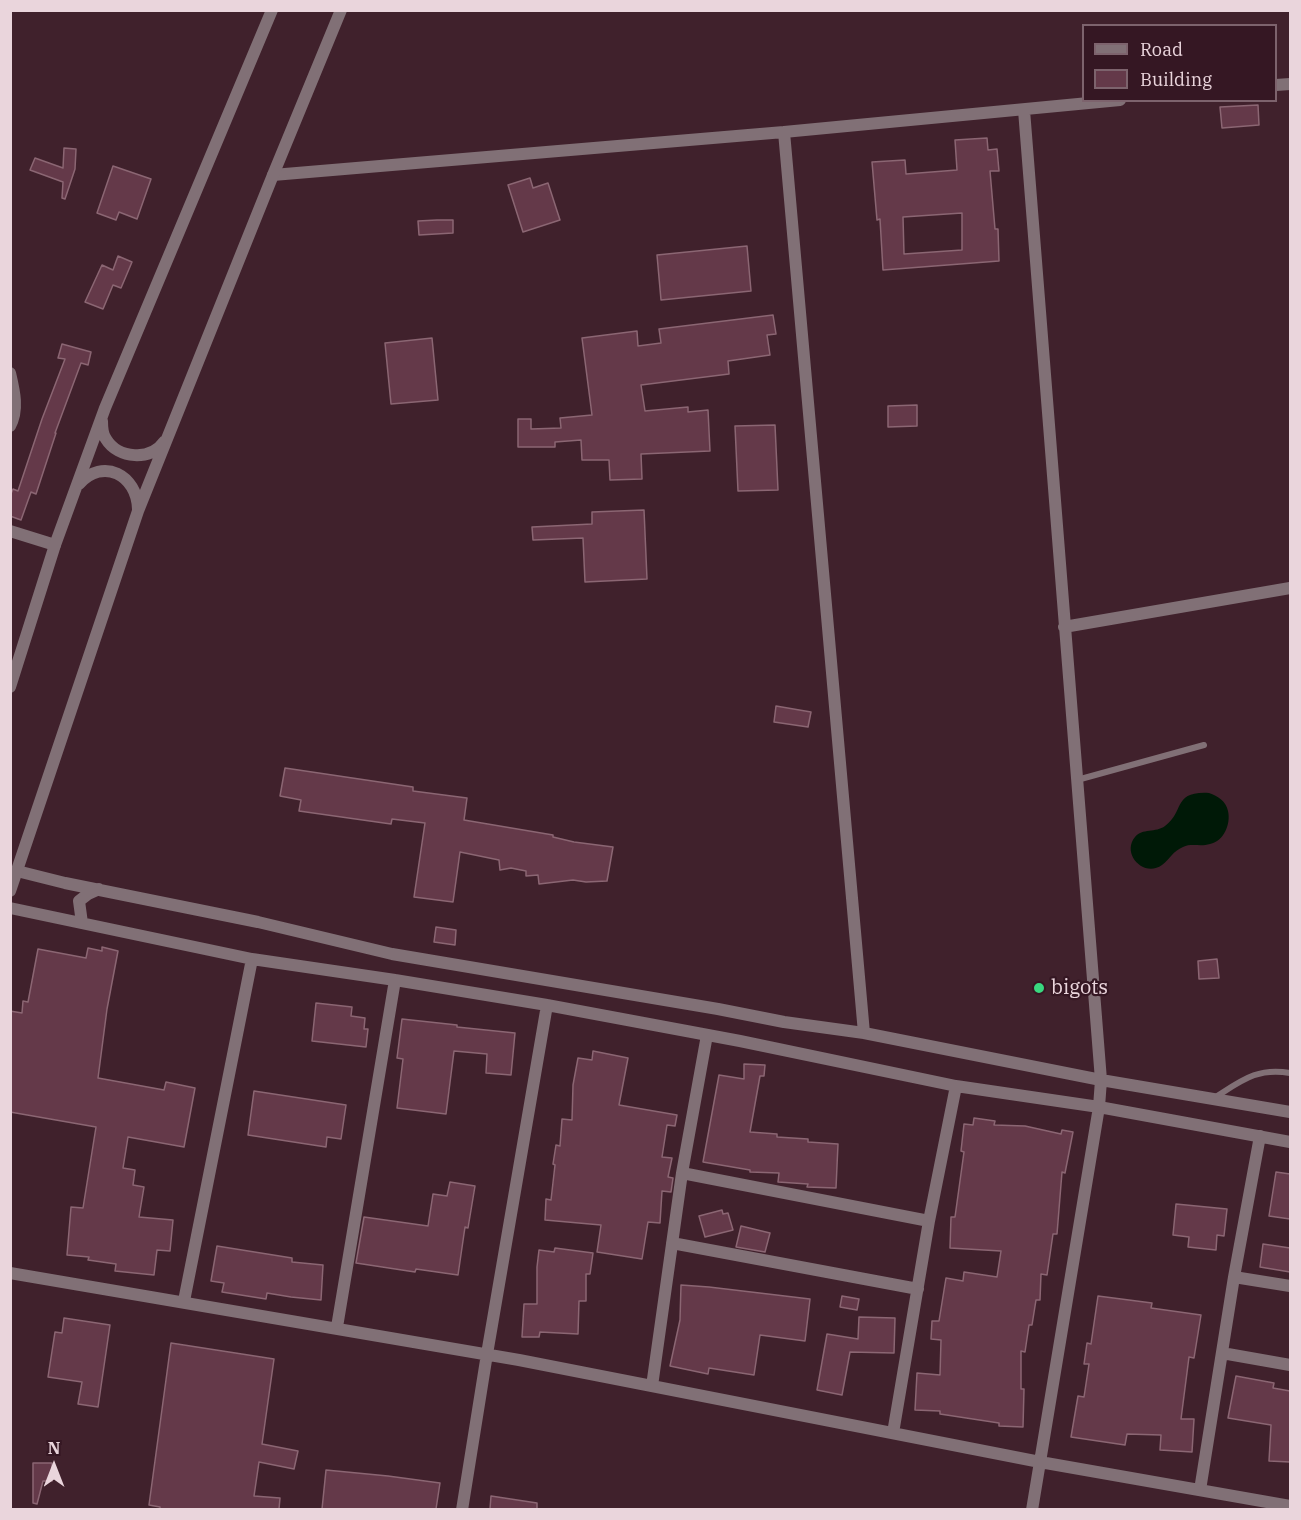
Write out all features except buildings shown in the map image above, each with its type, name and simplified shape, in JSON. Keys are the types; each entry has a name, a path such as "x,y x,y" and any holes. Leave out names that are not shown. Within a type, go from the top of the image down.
{"street":[{"path":"10,687 56,545 105,408 272,10"},
{"path":"10,891 138,511 341,10"},
{"path":"273,175 784,132 1101,102"},
{"path":"1024,110 1101,1080 1099,1107 1032,1509"},
{"path":"784,132 864,1033"},
{"path":"10,373 15,396 14,419 10,426"},
{"path":"105,408 102,432 106,441 122,453 132,455 152,453 168,436"},
{"path":"76,488 97,472 116,473 132,484 136,492 138,511"},
{"path":"10,531 56,545"},
{"path":"1064,627 1290,588"},
{"path":"17,871 258,922 392,954 784,1022 864,1033 1101,1080 1290,1112"},
{"path":"82,923 79,902 88,894 99,889"},
{"path":"10,908 252,958 547,1005 956,1086 1099,1107 1290,1142"},
{"path":"184,1301 252,958"},
{"path":"337,1327 395,980"},
{"path":"462,1509 547,1005"},
{"path":"652,1386 682,1173 707,1035"},
{"path":"893,1433 929,1221 956,1086"},
{"path":"1200,1490 1234,1277 1260,1136"},
{"path":"682,1173 929,1221"},
{"path":"672,1243 918,1289"},
{"path":"10,1273 487,1354 1040,1462 1290,1506"},
{"path":"1234,1277 1290,1286"},
{"path":"1222,1353 1290,1365"}],"lane":[{"path":"1076,780 1204,745"},
{"path":"1214,1098 1254,1074 1268,1071 1290,1073"}],"shaded area":[{"path":"1209,793 1221,799 1228,811 1227,826 1223,836 1207,845 1183,847 1162,865 1155,868 1148,868 1136,862 1131,844 1138,834 1165,826 1189,795"}],"place":[{"name":"bigots","path":"1039,988"}]}
